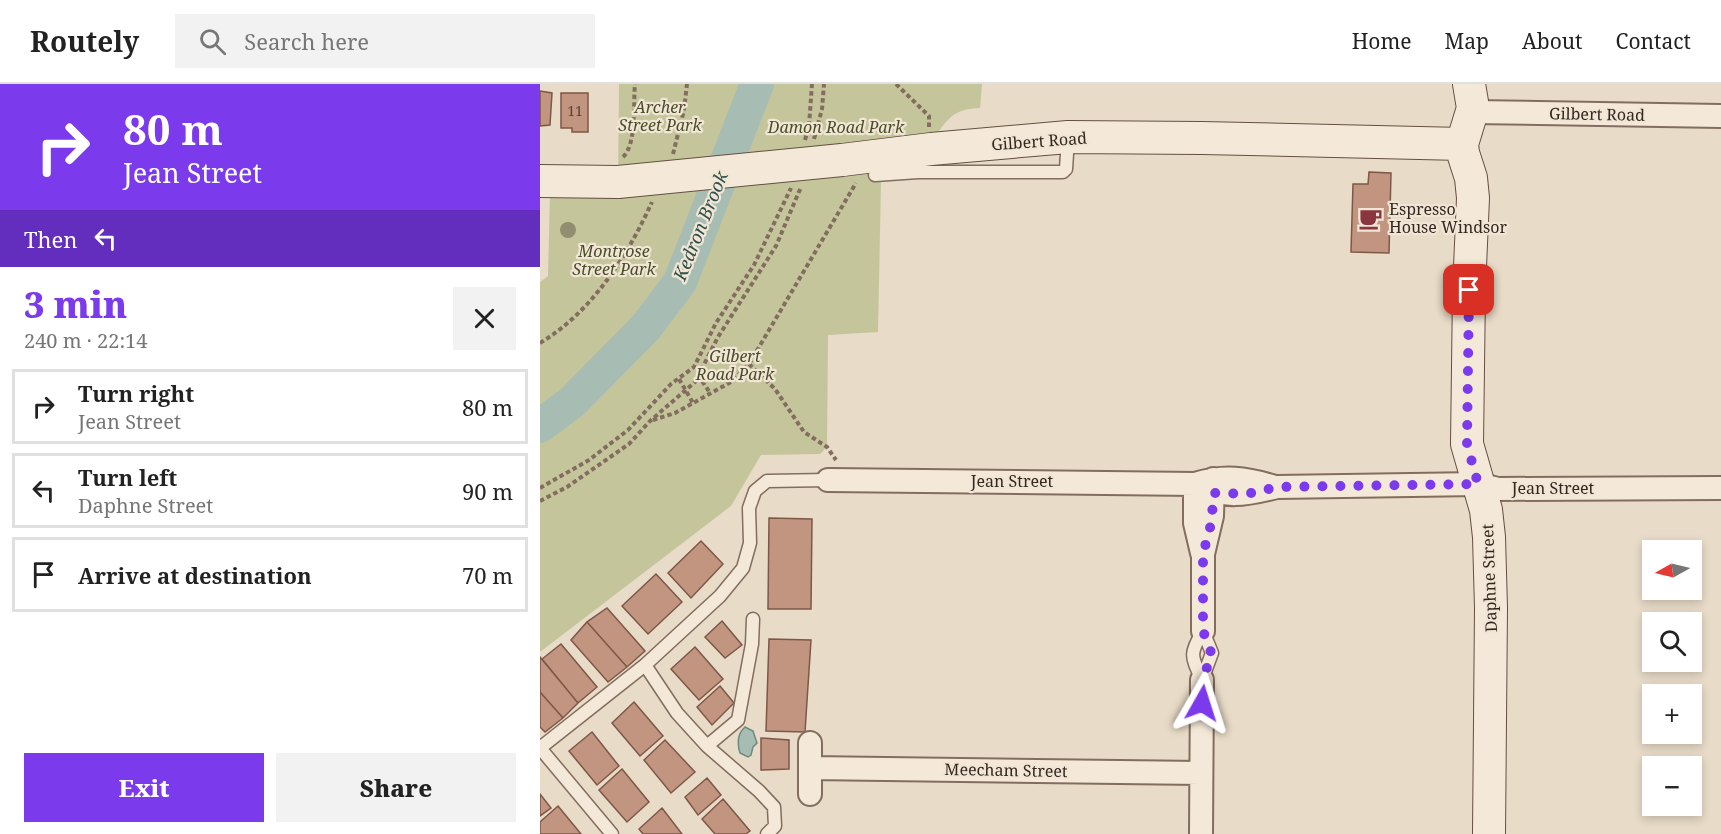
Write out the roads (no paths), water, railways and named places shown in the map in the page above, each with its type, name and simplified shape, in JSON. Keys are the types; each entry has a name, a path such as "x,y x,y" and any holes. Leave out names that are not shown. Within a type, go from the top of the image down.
{"street":[{"name":"Gilbert Road","path":"1471,98 1721,116"},
{"name":"Daphne Street","path":"1471,98 1462,144 1473,198 1467,444 1486,510 1489,537 1491,620 1489,834"},
{"name":"Gilbert Road","path":"540,181 620,171 842,160 931,149 1068,137 1462,144"},
{"name":"Jean Street","path":"839,480 1207,485 1247,494 1277,487 1478,484 1498,489 1721,488"},
{"path":"1203,631 1203,554 1211,524 1207,485"},
{"path":"1201,834 1202,680"},
{"path":"810,742 810,794"},
{"name":"Meecham Street","path":"810,768 1201,772"}],"lane":[{"path":"875,175 918,172 1063,172 1066,169 1068,137"},
{"path":"612,834 540,748 645,665 720,596 743,568 750,543 749,508 755,491 767,481 839,480"},
{"path":"707,746 738,720 752,644 753,619"},
{"path":"1202,680 1212,655 1203,631"},
{"path":"1202,680 1193,661 1192,653 1203,631"},
{"path":"645,665 677,713 707,746 759,790 774,807 775,826 767,834"}],"waterway":[{"name":"Kedron Brook","path":"540,426 572,402 646,327 680,282 757,84"}],"place":[{"name":"Espresso House Windsor","path":"1371,218"}],"park label":[{"name":"Archer Street Park","path":"660,116"},
{"name":"Damon Road Park","path":"836,127"},
{"name":"Montrose Street Park","path":"614,260"},
{"name":"Gilbert Road Park","path":"735,365"}]}
